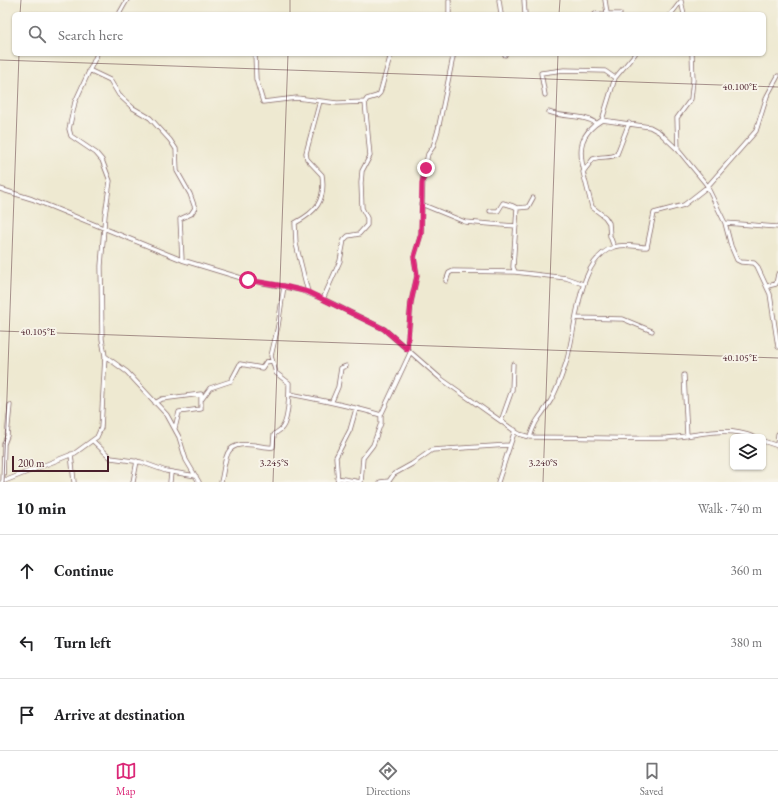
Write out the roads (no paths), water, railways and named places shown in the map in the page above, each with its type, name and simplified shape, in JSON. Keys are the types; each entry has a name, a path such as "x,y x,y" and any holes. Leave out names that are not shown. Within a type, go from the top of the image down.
{"street":[{"path":"120,12 127,0"},
{"path":"449,0 449,12"},
{"path":"499,0 501,12"},
{"path":"524,0 525,12"},
{"path":"605,0 607,12"},
{"path":"673,12 681,1"},
{"path":"681,1 684,12"},
{"path":"10,405 7,436 4,444 2,482 71,454 93,441 97,437 101,428 105,356 102,338 101,266 110,181 108,171 99,156 71,136 69,129 75,102 96,56"},
{"path":"255,56 256,79 263,102 297,98 349,104 365,102 367,99 377,96 380,93 390,56"},
{"path":"602,120 615,78 634,56"},
{"path":"678,150 677,118 691,99 693,80 692,56"},
{"path":"407,349 411,302 417,276 414,257 421,234 423,176 428,154 433,147 438,130 453,57"},
{"path":"89,70 110,80 119,95 133,108 154,121 176,148 176,167 190,194 195,208 191,214 180,219 182,260"},
{"path":"545,95 541,73 564,70 605,72 615,78"},
{"path":"530,437 535,422 551,401 565,365 571,348 583,284 597,260 614,246 647,247 654,213 684,205 707,187 756,131 768,96 778,76"},
{"path":"308,292 296,244 295,223 310,215 320,200 322,175 307,159 306,153 320,101"},
{"path":"323,299 340,261 344,240 348,236 359,234 367,225 367,218 362,208 360,179 363,168 370,156 365,102"},
{"path":"549,112 557,116 572,116 596,123"},
{"path":"614,246 610,236 609,223 605,217 592,207 587,192 580,148 582,141 596,123 602,120 629,123 650,128 659,132 678,150 704,181 725,223 730,246 737,260 741,262 754,263 768,286 778,347"},
{"path":"584,171 593,159 606,156 613,157 617,154 629,123"},
{"path":"0,190 32,199 182,260 248,280 308,292 323,299 384,329 440,378 519,434 530,437 632,438 687,436 732,430 747,434"},
{"path":"490,211 498,212 504,204 517,208 528,207 533,198"},
{"path":"421,204 465,222 516,226"},
{"path":"515,272 513,267 517,208"},
{"path":"725,223 778,227"},
{"path":"446,282 449,273 453,271 515,272 566,278 583,284"},
{"path":"768,286 777,284 778,274"},
{"path":"221,482 226,454 234,445 242,443 269,448 274,447 274,435 282,429 290,394 289,382 276,373 271,352 278,326 284,286"},
{"path":"576,318 623,319 652,330"},
{"path":"356,409 350,430 336,457 338,480 361,482 363,458 373,445 381,423 381,415 410,353"},
{"path":"105,356 126,372 167,415 175,429 186,460 199,482"},
{"path":"202,400 210,388 231,381 240,364 262,368 266,362 272,360"},
{"path":"501,421 512,390 513,364"},
{"path":"332,401 338,387 341,368 346,366"},
{"path":"684,375 687,436"},
{"path":"155,403 162,399 202,394 201,409 179,412 175,429"},
{"path":"290,394 308,399 332,401 381,415"},
{"path":"498,482 515,430"},
{"path":"766,442 778,446 778,434"},
{"path":"93,441 109,458 137,461 171,473 196,476"},
{"path":"380,482 389,481 394,474 432,450 510,445"},
{"path":"71,454 74,482"},
{"path":"133,482 137,461"},
{"path":"170,482 171,473"}]}
